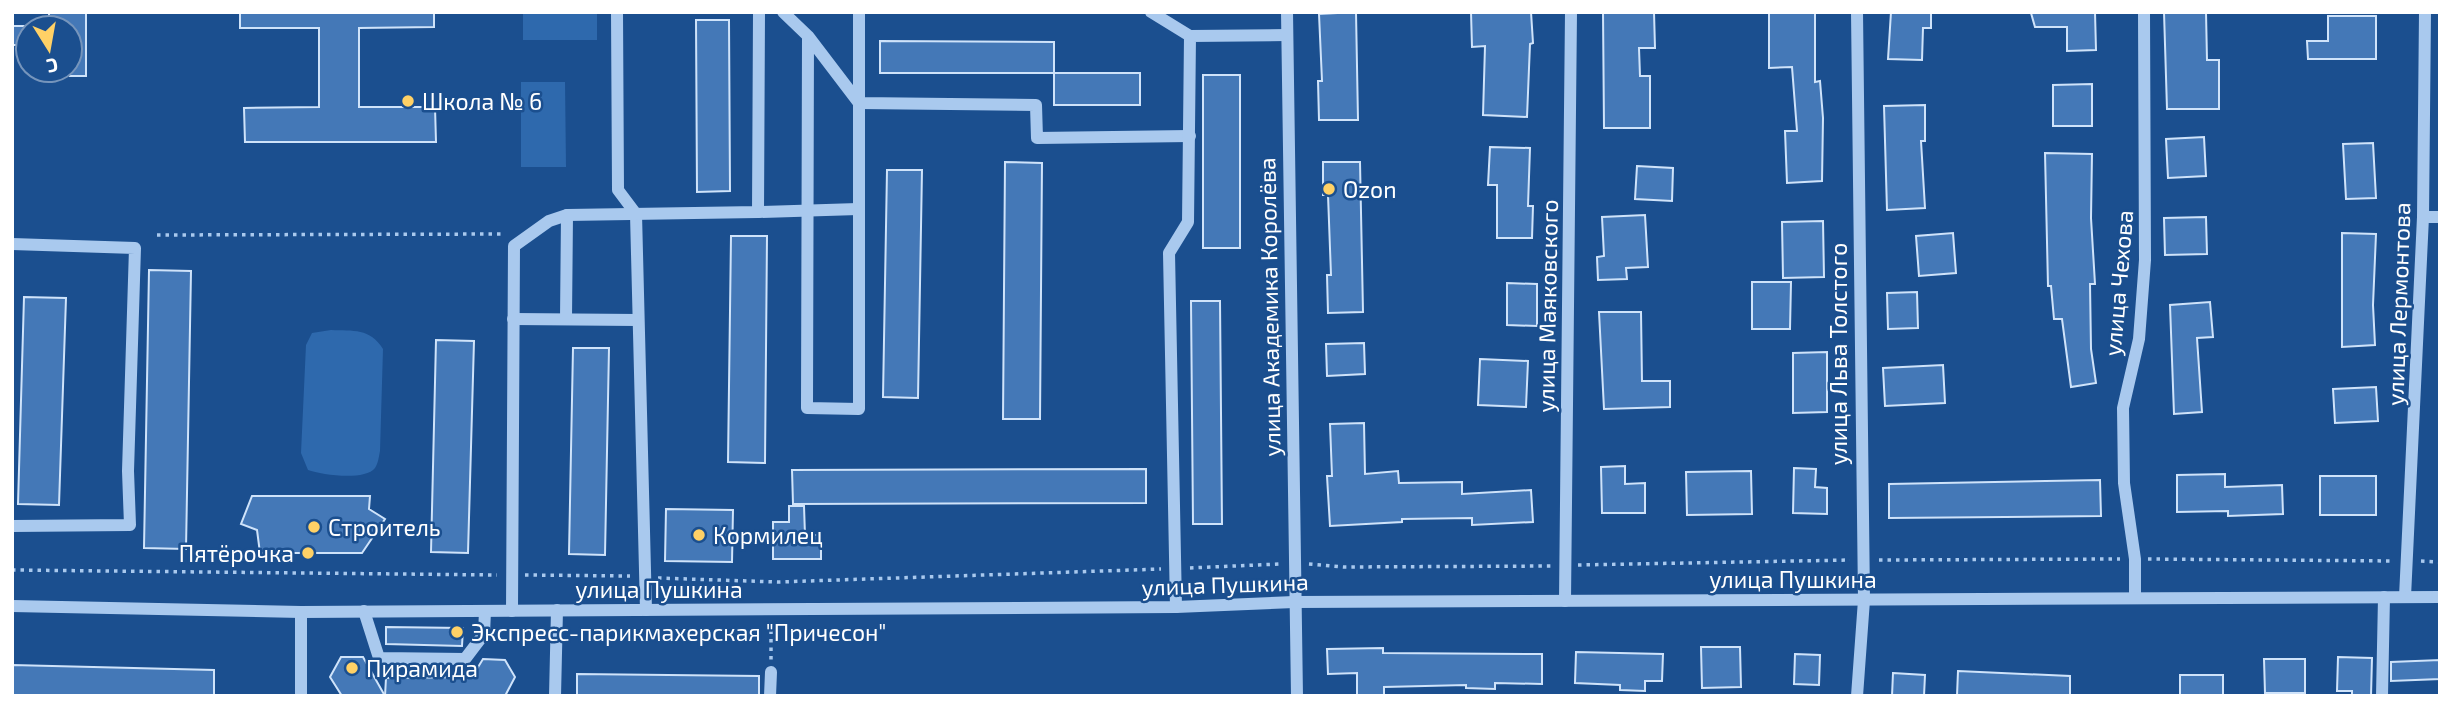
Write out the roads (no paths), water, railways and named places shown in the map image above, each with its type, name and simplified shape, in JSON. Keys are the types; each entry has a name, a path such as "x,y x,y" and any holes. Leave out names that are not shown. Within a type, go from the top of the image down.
{"street":[{"path":"617,12 618,190 636,214 643,576 646,610"},
{"path":"758,212 759,12"},
{"path":"783,12 808,36 859,103"},
{"path":"808,36 805,209 807,408 859,408 859,12"},
{"path":"1151,12 1190,36 1287,35"},
{"name":"улица Академика Королёва","path":"1287,12 1297,696"},
{"name":"улица Маяковского","path":"1565,601 1571,12"},
{"name":"улица Льва Толстого","path":"1857,12 1861,560 1864,600 1857,696"},
{"name":"улица Чехова","path":"2135,598 2135,559 2124,483 2123,408 2139,339 2146,260 2144,12"},
{"name":"улица Лермонтова","path":"2405,597 2423,217 2425,12"},
{"path":"1176,607 1169,253 1188,222 1190,36"},
{"path":"859,103 1036,105 1037,138 1190,136"},
{"path":"512,611 514,246 549,221 567,215 858,209"},
{"path":"566,319 567,215"},
{"path":"2423,217 2440,217"},
{"path":"12,244 135,248 128,471 130,525 12,526"},
{"path":"513,319 638,320"},
{"path":"2382,696 2384,597"},
{"name":"улица Пушкина","path":"12,606 301,612 1176,607 1294,602 2440,597"},
{"path":"555,696 557,610"},
{"path":"364,611 379,658 465,659 484,634 485,611"},
{"path":"301,612 301,696"},
{"path":"770,696 771,672"}],"place":[{"name":"Школа № 6","path":"408,101"},
{"name":"Ozon","path":"1329,189"},
{"name":"Строитель","path":"314,527"},
{"name":"Кормилец","path":"699,535"},
{"name":"Пятёрочка","path":"308,553"},
{"name":"Экспресс-парикмахерская \"Причесон\"","path":"457,632"},
{"name":"Пирамида","path":"352,668"}]}
